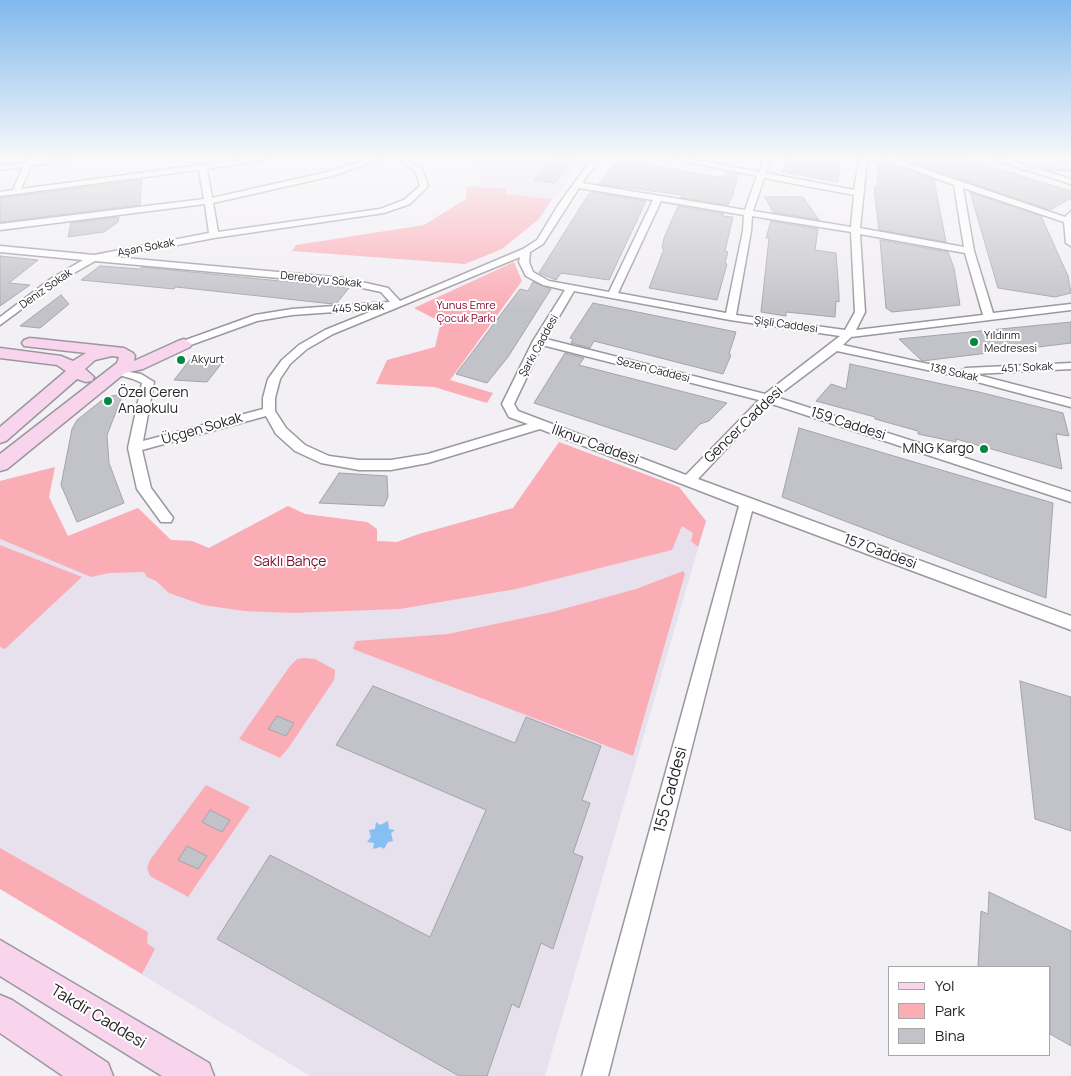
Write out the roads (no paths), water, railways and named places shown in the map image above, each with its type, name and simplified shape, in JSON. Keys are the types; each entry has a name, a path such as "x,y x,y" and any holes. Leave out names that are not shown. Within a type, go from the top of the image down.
{"main road":[{"path":"0,340 115,351 124,353 128,360 0,464"},
{"name":"445 Sokak","path":"115,351 142,351 184,344"},
{"name":"445 Sokak","path":"0,353 61,361 89,378 145,363 184,344"},
{"path":"0,436 77,370 78,365 88,357 115,351"},
{"name":"Takdir Caddesi","path":"0,957 196,1076"},
{"path":"0,1012 95,1076"}],"street":[{"path":"0,227 144,209"},
{"path":"211,209 214,235"},
{"name":"Aşan Sokak","path":"92,258 214,235 386,209"},
{"name":"445 Sokak","path":"184,344 255,318 292,312 398,305 526,251 540,242 561,209"},
{"path":"612,296 653,209"},
{"path":"730,209 969,251"},
{"name":"Gencer Caddesi","path":"689,480 767,398 835,347 848,334 860,312 855,230 857,209"},
{"path":"962,209 969,251 989,318"},
{"path":"1043,209 1069,217 1071,243"},
{"path":"730,317 747,231 748,212"},
{"name":"Dereboyu Sokak","path":"0,249 344,281 384,290 398,305"},
{"name":"Şişli Caddesi","path":"526,251 524,262 529,274 546,283 730,317 848,334 1071,308"},
{"name":"Deniz Sokak","path":"0,322 55,280 92,258"},
{"name":"Şarkı Caddesi","path":"508,404 539,341 571,288"},
{"path":"398,305 329,332 303,347 286,362 274,379 268,398 269,411 281,432 300,448 326,460 359,465 391,465 428,458 539,425"},
{"name":"Sezen Caddesi","path":"539,341 767,398"},
{"name":"138 Sokak","path":"835,347 952,372 1071,403"},
{"name":"451. Sokak","path":"952,372 1071,366"},
{"path":"116,371 137,376 148,382 136,448 144,489 166,518"},
{"name":"159 Caddesi","path":"767,398 1071,497"},
{"name":"İlknur Caddesi","path":"508,404 514,414 539,425 689,480"},
{"name":"Üçgen Sokak","path":"136,448 269,411"},
{"name":"157 Caddesi","path":"689,480 1071,623"},
{"name":"155 Caddesi","path":"595,1076 747,503"}],"water":[{"path":"388,821 389,829 395,830 391,833 393,841 388,842 384,849 381,847 373,849 374,843 367,842 371,837 369,830 375,829 376,822 380,825"}],"place":[{"name":"Yıldırım Medresesi","path":"974,342"},
{"name":"Akyurt","path":"181,360"},
{"name":"Özel Ceren Anaokulu","path":"108,401"},
{"name":"MNG Kargo","path":"984,449"}],"park label":[{"name":"Yunus Emre Çocuk Parkı","path":"466,312"},
{"name":"Saklı Bahçe","path":"290,562"}]}
